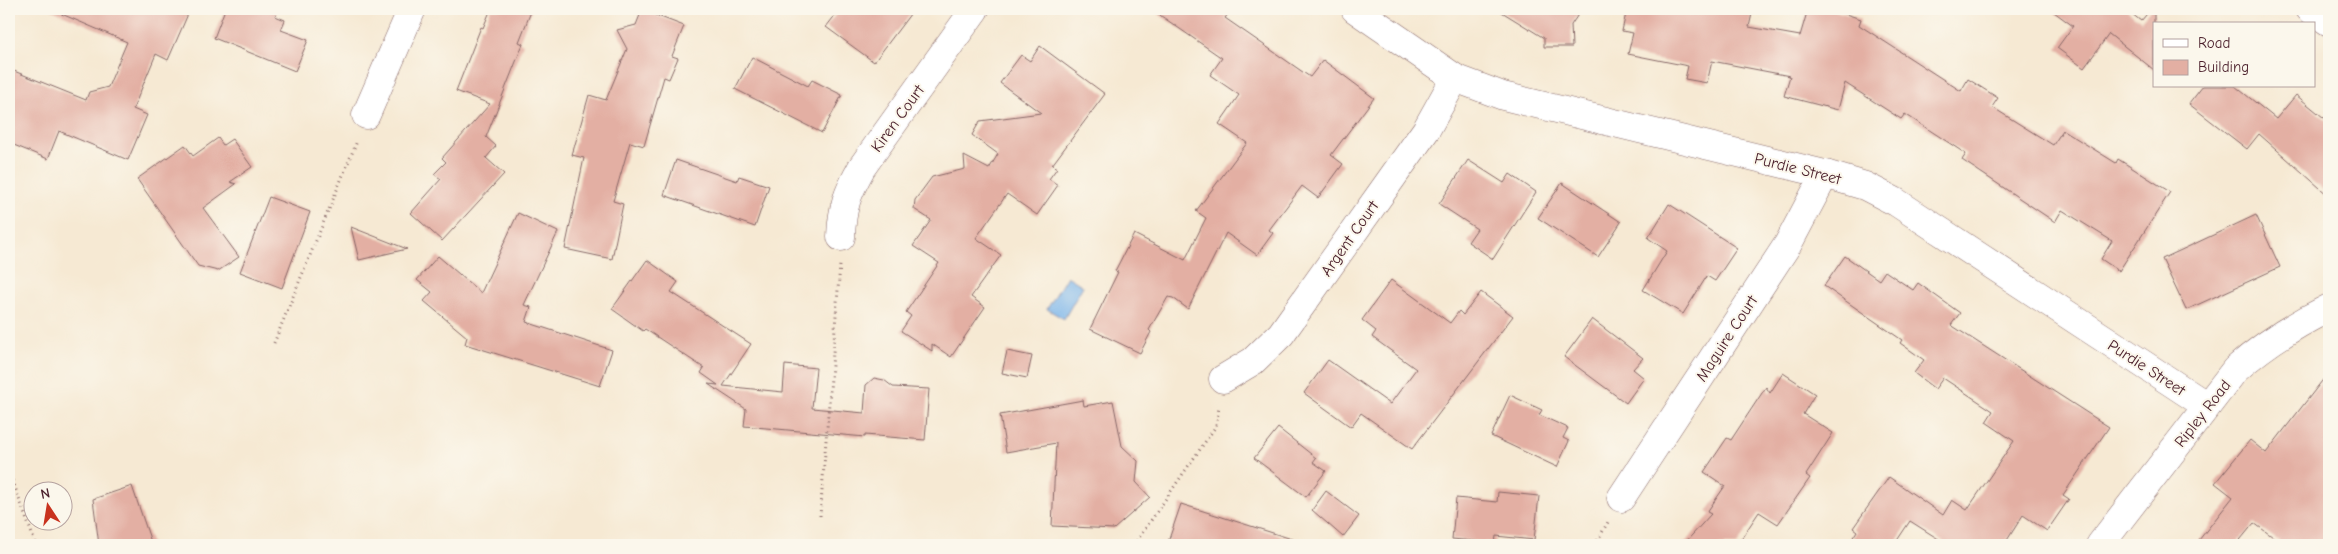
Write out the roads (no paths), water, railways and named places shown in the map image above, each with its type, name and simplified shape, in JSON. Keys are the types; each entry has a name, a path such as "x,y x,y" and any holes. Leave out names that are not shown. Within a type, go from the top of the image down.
{"street":[{"path":"366,114 412,9"},
{"name":"Kiren Court","path":"841,237 842,212 849,190 862,167 975,9"},
{"name":"Purdie Street","path":"1355,9 1455,78 1503,96 1825,174 1865,186 1896,202 2206,406"},
{"path":"2310,9 2329,22"},
{"name":"Argent Court","path":"1223,380 1252,361 1281,334 1426,130 1455,78"},
{"name":"Maguire Court","path":"1621,498 1788,244 1825,174"},
{"name":"Ripley Road","path":"2100,545 2235,370 2256,351 2279,335 2329,308"}],"water":[{"path":"1067,276 1083,286 1064,319 1047,309"}]}
